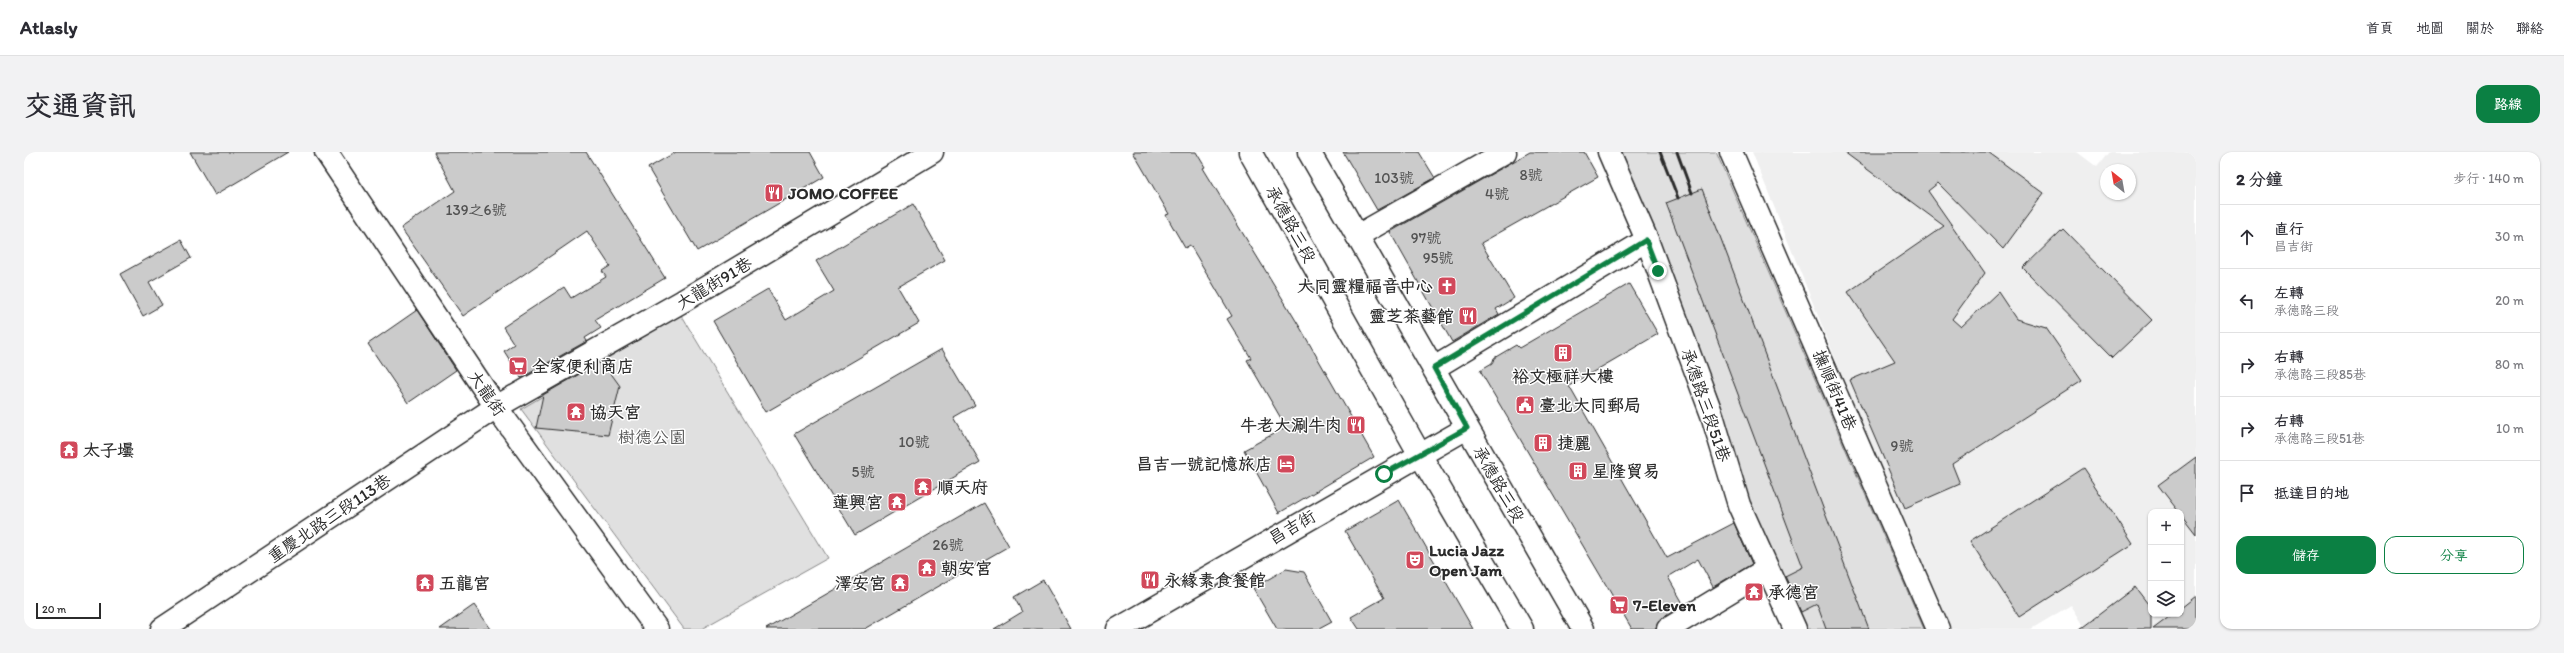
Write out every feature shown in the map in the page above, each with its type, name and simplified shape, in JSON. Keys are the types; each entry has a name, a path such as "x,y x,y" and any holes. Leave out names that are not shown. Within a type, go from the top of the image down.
{"street":[{"name":"大龍街","path":"326,152 496,407 657,629"},
{"name":"承德路三段","path":"1250,152 1419,453 1522,629"},
{"name":"承德路三段","path":"1309,152 1582,629"},
{"path":"1357,236 1505,152"},
{"name":"承德路三段51巷","path":"1609,152 1646,240 1712,415 1739,505 1795,629"},
{"name":"撫順街41巷","path":"1731,152 1938,629"},
{"name":"大龍街91巷","path":"496,407 683,301 930,153"},
{"path":"1434,368 1646,240"},
{"name":"重慶北路三段113巷","path":"162,629 496,407"},
{"name":"昌吉街","path":"1118,629 1419,453 1467,428"},
{"path":"1668,629 1767,569"}],"shaded area":[{"path":"1752,152 2077,152 2097,167 2109,152 2196,152 2196,629 2086,629 2071,605 2031,629 1951,629 1898,514"}],"green space":[{"path":"1620,152 1716,152 1924,629 1806,629 1746,505 1720,402"},
{"name":"樹德公園","path":"681,315 828,558 701,629 684,629 521,409"}],"building":[{"path":"190,152 288,152 215,195"},
{"path":"434,152 586,152 665,278 595,320 601,328 585,338 587,341 521,378 504,351 514,344 503,327 564,287 571,298 606,277 602,271 610,266 587,231 463,316 401,228 455,191"},
{"path":"676,152 810,152 824,177 697,251 648,168"},
{"path":"1133,152 1196,152 1205,167 1203,168 1301,329 1374,457 1279,513 1244,450 1286,427 1247,360 1251,358 1227,319 1232,316 1190,245 1185,248 1166,215 1169,214"},
{"path":"1343,152 1419,152 1435,178 1377,210"},
{"path":"1530,152 1584,152 1598,177 1481,243 1514,298 1496,309 1499,314 1452,342 1390,232"},
{"path":"1844,152 1988,152 2044,193 2003,249 1938,183 1928,191 1985,273 1952,319 1961,327 1998,292 2016,319 2046,328 2082,380 1952,464 1960,484 1905,508 1850,380 1895,361 1848,292 1944,226"},
{"path":"1702,189 1869,629 1826,629 1817,604 1801,612 1785,576 1803,567 1666,203"},
{"path":"913,204 945,260 898,287 919,323 766,412 713,321 768,289 786,320 834,291 816,261"},
{"path":"2063,229 2152,320 2112,358 2023,268"},
{"path":"181,240 191,258 149,282 162,305 143,316 120,274"},
{"path":"1629,284 1658,334 1569,386 1667,558 1734,523 1752,564 1713,587 1698,559 1668,577 1684,605 1661,619 1655,629 1632,629 1480,371 1492,364 1494,358 1516,345 1519,348"},
{"path":"417,310 456,370 408,403 368,344"},
{"path":"942,349 975,405 954,417 980,462 855,535 794,434"},
{"name":"協天宮","path":"602,361 620,386 608,435 536,428 543,395"},
{"path":"2196,457 2196,534 2184,519 2184,509 2177,509 2158,485"},
{"path":"2083,468 2133,544 2019,617 1970,541"},
{"path":"1399,500 1473,629 1359,629 1351,617 1384,598 1345,531"},
{"path":"984,503 1009,546 865,629 766,629"},
{"path":"1286,569 1304,572 1332,622 1319,629 1277,629 1253,588"},
{"path":"1043,580 1071,629 994,629 1022,612 1014,597"},
{"path":"2135,587 2148,604 2148,617 2151,617 2151,629 2080,629"},
{"path":"2196,596 2196,629 2153,629 2169,617 2184,617 2184,606"},
{"path":"474,605 491,629 440,629"}],"railway":[{"path":"1660,152 1678,198"},
{"path":"1677,152 1692,193"}],"place":[{"name":"JOMO COFFEE","path":"774,193"},
{"name":"大同靈糧福音中心","path":"1447,286"},
{"name":"靈芝茶藝館","path":"1468,316"},
{"name":"裕文極祥大樓","path":"1563,353"},
{"name":"全家便利商店","path":"518,366"},
{"name":"臺北大同郵局","path":"1525,405"},
{"name":"協天宮","path":"576,412"},
{"name":"牛老大涮牛肉","path":"1356,425"},
{"name":"捷麗","path":"1543,443"},
{"name":"太子壜","path":"69,450"},
{"name":"昌吉一號記憶旅店","path":"1286,464"},
{"name":"星隆貿易","path":"1578,471"},
{"name":"順天府","path":"923,487"},
{"name":"蓮興宮","path":"897,502"},
{"name":"Lucia Jazz Open Jam","path":"1415,560"},
{"name":"朝安宮","path":"927,568"},
{"name":"永緣素食餐館","path":"1150,580"},
{"name":"五龍宮","path":"425,583"},
{"name":"澤安宮","path":"900,583"},
{"name":"承德宮","path":"1754,592"},
{"name":"7-Eleven","path":"1619,605"}],"route":[{"path":"1384,474 1467,428 1444,389 1434,368 1646,240 1658,271"}]}
